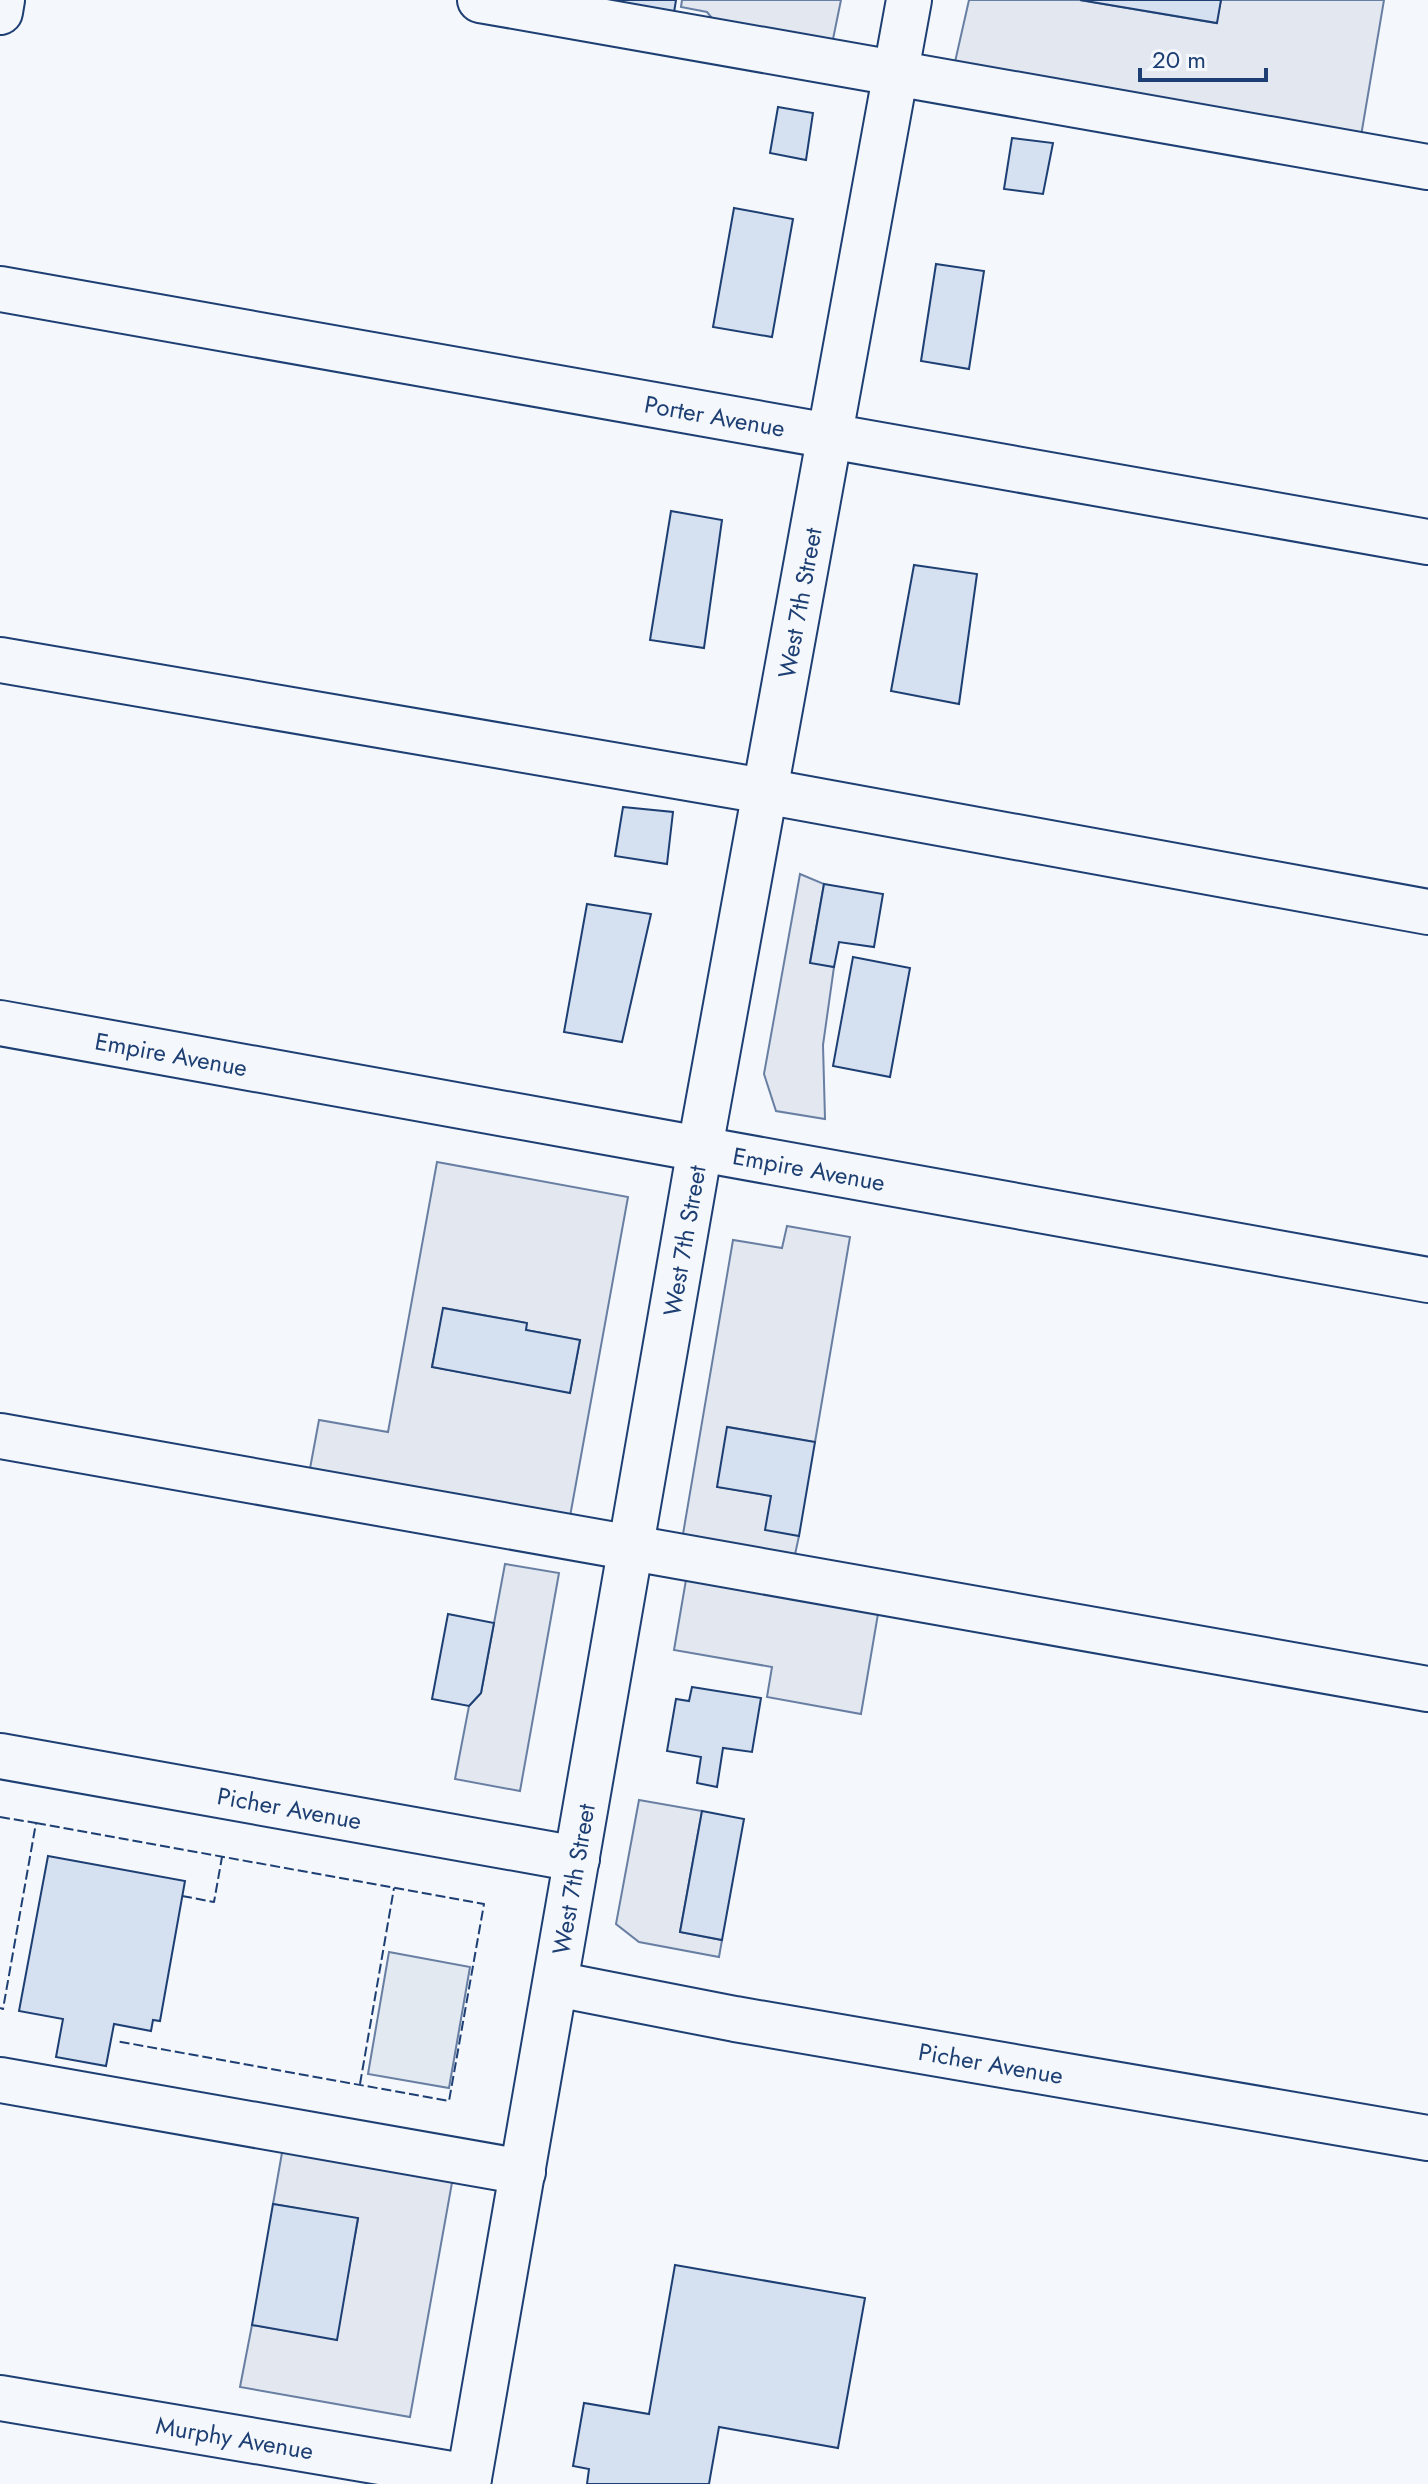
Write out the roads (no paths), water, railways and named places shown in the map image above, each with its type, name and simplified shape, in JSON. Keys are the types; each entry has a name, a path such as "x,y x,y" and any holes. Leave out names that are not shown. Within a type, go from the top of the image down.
{"street":[{"path":"0,12 2,0"},
{"path":"480,0 1428,167"},
{"name":"West 7th Street","path":"469,2480 700,1148 909,0"},
{"name":"Porter Avenue","path":"0,289 831,439 1428,542"},
{"path":"0,660 764,791 1428,912"},
{"name":"Empire Avenue","path":"0,1023 1428,1280"},
{"path":"0,1436 1428,1689"},
{"name":"Picher Avenue","path":"0,1756 577,1859"},
{"name":"Picher Avenue","path":"556,1984 735,2019 1428,2138"},
{"path":"0,2080 523,2172"},
{"name":"Murphy Avenue","path":"0,2398 469,2480"}]}
